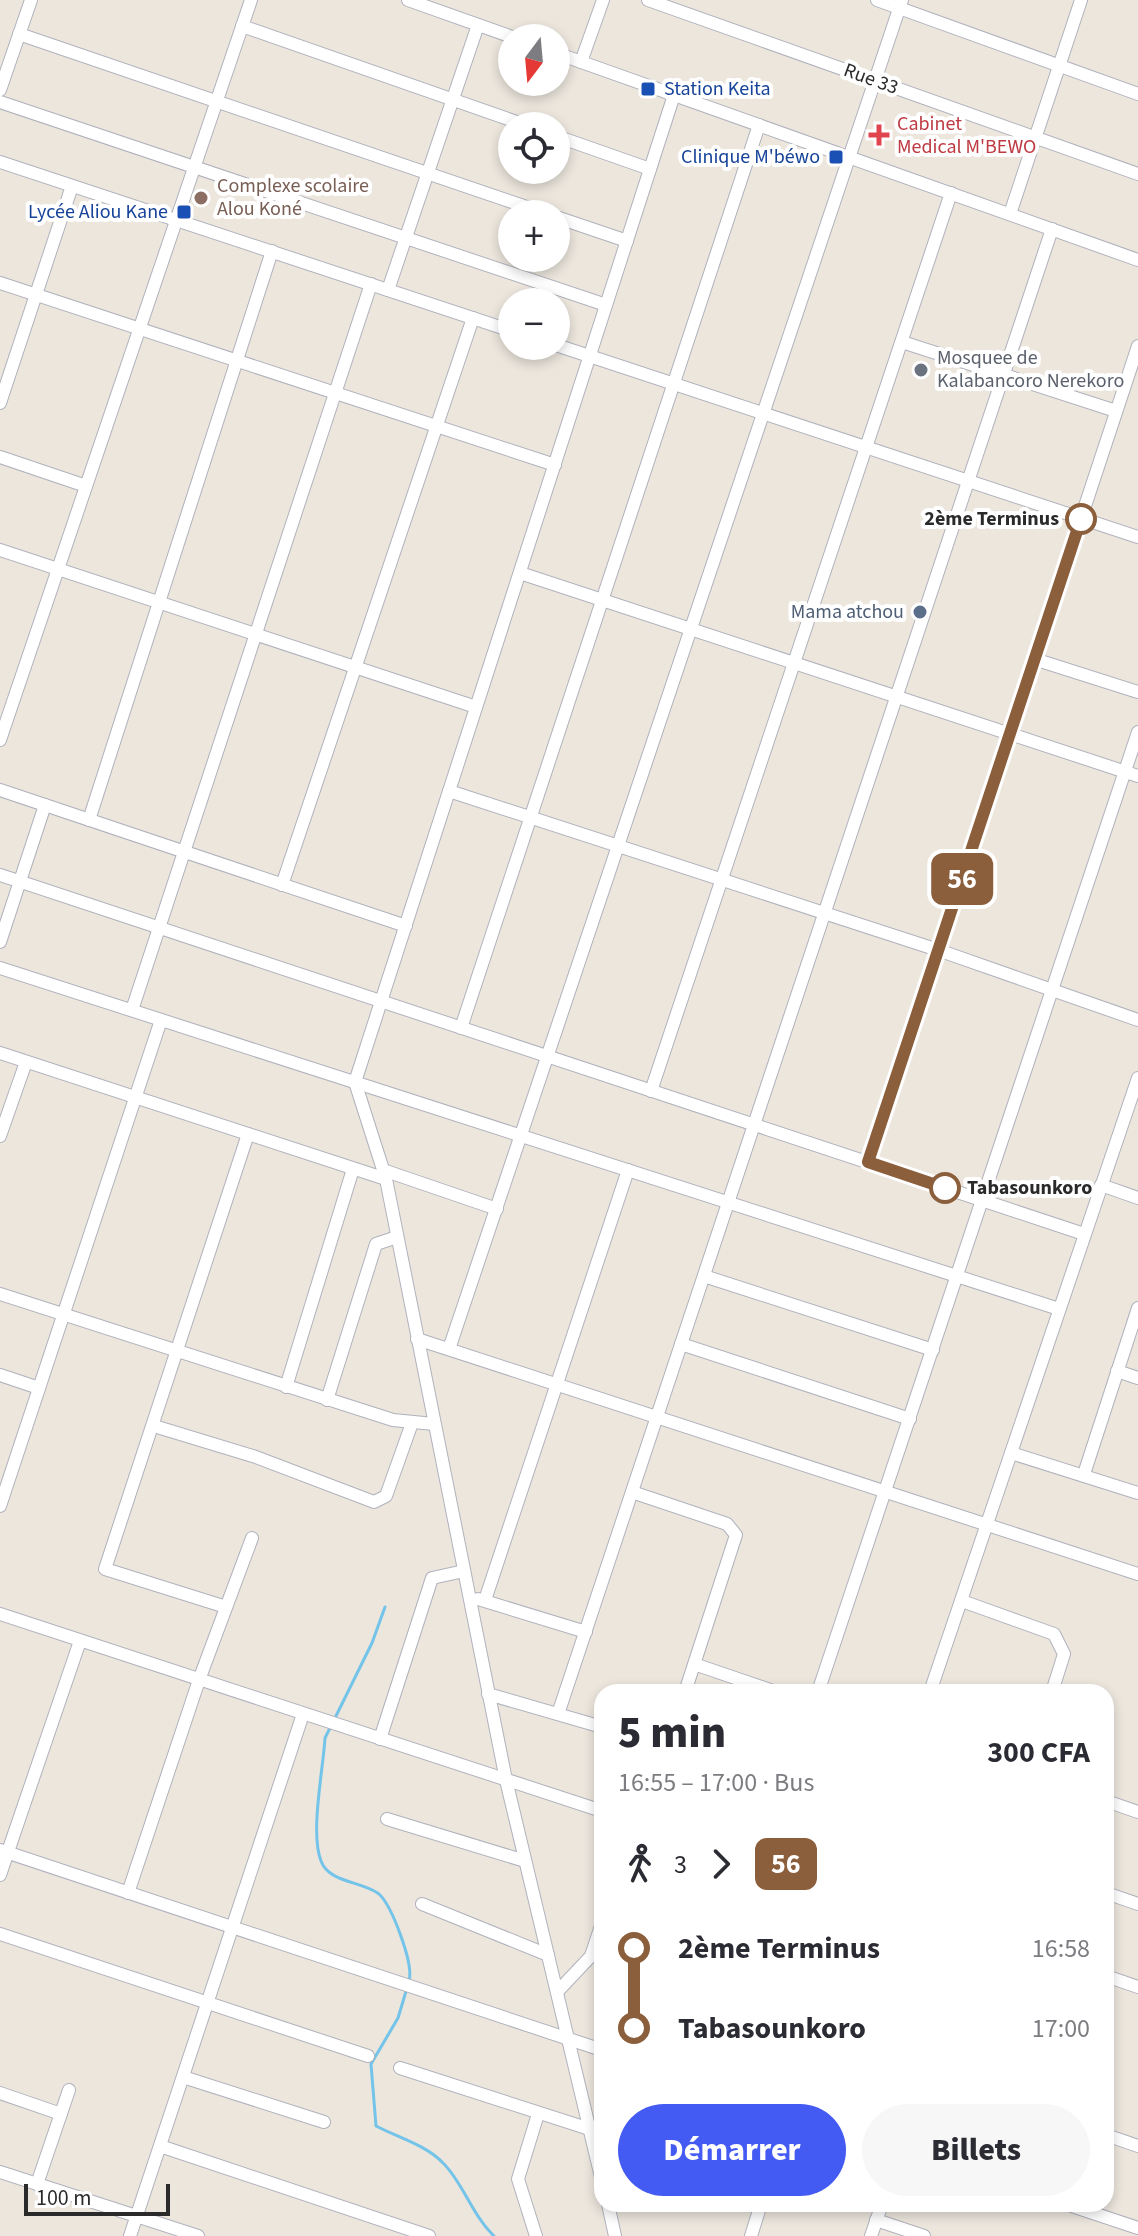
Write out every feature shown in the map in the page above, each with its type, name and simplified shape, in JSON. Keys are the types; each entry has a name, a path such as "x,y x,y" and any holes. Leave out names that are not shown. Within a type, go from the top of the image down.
{"street":[{"path":"0,90 31,0"},
{"path":"0,740 251,0"},
{"path":"408,0 498,32"},
{"path":"581,62 603,0"},
{"name":"Rue 33","path":"648,0 1138,174"},
{"path":"877,0 901,4 1138,94"},
{"path":"1010,214 1081,0"},
{"path":"449,1349 901,4"},
{"path":"388,290 478,25"},
{"path":"242,26 498,116"},
{"path":"19,34 506,200"},
{"path":"570,58 1138,260"},
{"path":"594,2124 568,2038 506,1780 384,1175 355,1082 674,95"},
{"path":"0,102 606,305"},
{"path":"461,1028 759,125"},
{"path":"570,141 650,169"},
{"path":"0,162 498,326"},
{"path":"0,403 72,186"},
{"path":"651,1091 951,193"},
{"path":"570,222 627,241"},
{"path":"558,1714 1052,229"},
{"path":"89,820 272,251"},
{"path":"0,283 555,465"},
{"path":"132,1010 371,284"},
{"path":"282,885 473,318"},
{"path":"902,342 1116,411"},
{"path":"868,1162 1138,346"},
{"path":"570,350 1138,537"},
{"path":"0,457 86,486"},
{"path":"0,550 476,707"},
{"path":"520,573 1132,774"},
{"path":"1034,659 1138,692"},
{"path":"821,1684 1055,990 1132,774 1138,732"},
{"path":"0,790 406,926"},
{"path":"449,791 825,912 1138,1020"},
{"path":"0,942 45,805"},
{"path":"0,875 1084,1234"},
{"path":"0,968 1059,1309"},
{"path":"0,1506 161,1020"},
{"path":"0,1053 353,1169 384,1175 497,1209"},
{"path":"0,1136 26,1062"},
{"path":"933,1684 1138,1078"},
{"path":"226,1607 105,1569 179,1353 248,1134"},
{"path":"286,1387 353,1169"},
{"path":"485,1600 628,1170"},
{"path":"1101,1185 1138,1198"},
{"path":"327,1400 376,1244 397,1237"},
{"path":"704,1276 933,1350"},
{"path":"0,1294 327,1400 412,1423 434,1424"},
{"path":"1084,1474 1138,1308"},
{"path":"417,1339 1138,1574"},
{"path":"681,1344 910,1419"},
{"path":"1117,1371 1138,1378"},
{"path":"0,1375 39,1388"},
{"path":"154,1426 256,1457 374,1502 386,1496 412,1423"},
{"path":"1011,1453 1138,1493"},
{"path":"632,1492 727,1524 736,1535 689,1684"},
{"path":"128,1893 199,1680 252,1538"},
{"path":"380,1739 432,1578 464,1571"},
{"path":"469,1597 586,1632"},
{"path":"962,1601 1054,1634 1064,1654 1055,1684"},
{"path":"0,1614 594,1808"},
{"path":"0,1875 4,1852 80,1641"},
{"path":"697,1665 753,1684"},
{"path":"488,1694 594,1725"},
{"path":"130,2236 303,1714"},
{"path":"1114,1804 1138,1812"},
{"path":"387,1819 525,1861"},
{"path":"4,1852 594,2047"},
{"path":"1114,1896 1138,1904"},
{"path":"422,1904 548,1955"},
{"path":"0,1934 368,2056"},
{"path":"557,1992 591,1956 594,1947"},
{"path":"1114,1979 1138,1987"},
{"path":"400,2068 594,2130"},
{"path":"183,2077 324,2122"},
{"path":"37,2184 69,2090"},
{"path":"0,2093 61,2114"},
{"path":"536,2236 518,2179 538,2114"},
{"path":"1114,2138 1138,2146"},
{"path":"160,2146 429,2236"},
{"path":"0,2172 198,2236"},
{"path":"610,2212 615,2236"},
{"path":"751,2236 758,2212"},
{"path":"871,2236 879,2212"},
{"path":"1086,2212 1131,2230"},
{"path":"876,2220 924,2236"}],"waterway":[{"path":"334,1720 372,1643 385,1607"},
{"path":"331,1726 325,1738 318,1801 317,1835 321,1861 331,1874 372,1890 384,1900 405,1949 409,1981"},
{"path":"407,1988 398,2018 371,2064 376,2126 420,2146 443,2163 494,2236"}],"bus line":[{"name":"56","path":"945,1188 868,1162 1081,519"}],"place":[{"name":"Station Keita","path":"648,89"},
{"name":"Cabinet Medical M'BEWO","path":"879,135"},
{"name":"Clinique M'béwo","path":"836,157"},
{"name":"Complexe scolaire Alou Koné","path":"201,198"},
{"name":"Lycée Aliou Kane","path":"184,212"},
{"name":"Mosquee de Kalabancoro Nerekoro","path":"921,370"},
{"name":"2ème Terminus","path":"1081,519"},
{"name":"Mama atchou","path":"920,612"},
{"name":"Tabasounkoro","path":"945,1188"}]}
